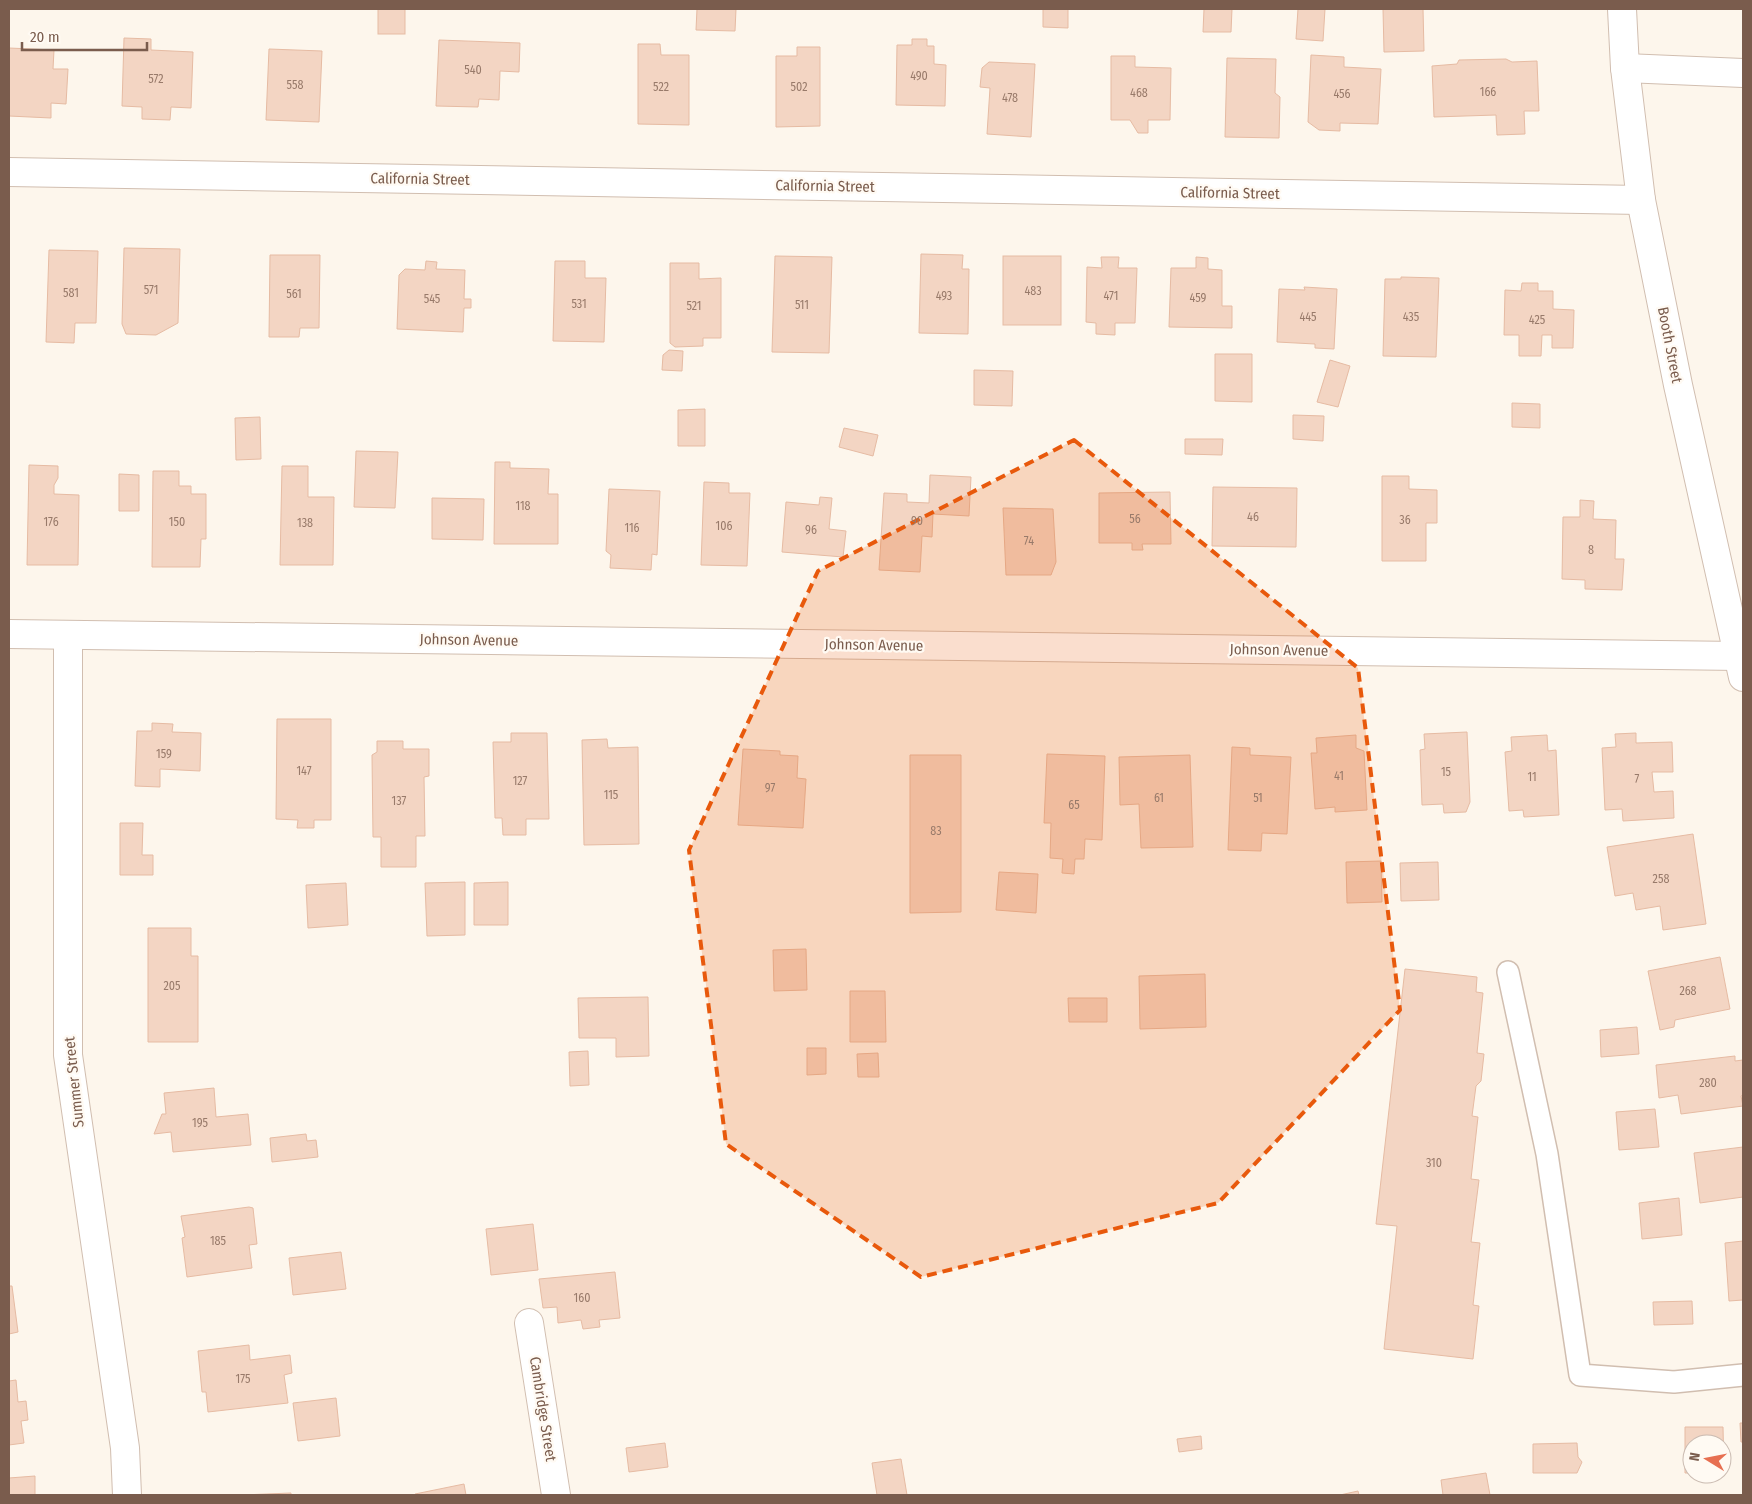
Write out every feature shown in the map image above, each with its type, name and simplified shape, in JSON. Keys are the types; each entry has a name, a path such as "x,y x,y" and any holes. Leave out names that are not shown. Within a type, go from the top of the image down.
{"street":[{"name":"Booth Street","path":"1622,9 1625,68 1641,200 1678,385 1741,667"},
{"path":"1625,68 1743,73"},
{"name":"California Street","path":"9,172 1641,200"},
{"name":"Johnson Avenue","path":"9,634 1741,667"},
{"name":"Summer Street","path":"68,635 68,1055 125,1448 127,1495"},
{"name":"Cambridge Street","path":"530,1322 556,1495"}],"lane":[{"path":"1508,972 1547,1154 1580,1375 1674,1382 1743,1375"}],"highlighted area":[{"path":"1074,440 1358,668 1400,1010 1218,1203 921,1277 726,1144 689,850 818,571"}],"building":[{"path":"378,9 405,9 405,34 378,34"},
{"path":"697,9 736,9 735,31 696,30"},
{"path":"1043,9 1068,9 1068,28 1043,27"},
{"path":"1204,9 1232,9 1231,32 1203,32"},
{"path":"1298,9 1325,9 1323,41 1296,39"},
{"path":"1383,9 1423,9 1424,51 1384,52"},
{"path":"124,38 151,39 151,50 193,52 191,108 171,107 170,120 142,119 142,107 122,106"},
{"path":"912,39 927,39 927,46 934,46 934,64 946,65 945,106 896,105 897,45 912,45"},
{"path":"439,40 520,43 519,72 500,71 499,100 479,99 478,107 436,106"},
{"path":"638,44 660,44 661,55 689,55 689,125 638,124"},
{"path":"797,47 820,47 820,126 776,127 776,56 797,56"},
{"path":"9,48 54,50 53,69 68,69 66,104 51,103 51,118 9,116"},
{"path":"269,49 322,51 319,122 266,120"},
{"path":"1311,55 1344,57 1344,67 1381,69 1378,124 1340,123 1340,131 1319,130 1308,122"},
{"path":"1111,56 1135,56 1135,67 1171,68 1170,120 1148,120 1148,133 1138,133 1130,120 1111,120"},
{"path":"1227,58 1276,59 1275,93 1280,97 1279,138 1225,137"},
{"path":"1506,59 1512,62 1537,61 1539,111 1524,111 1525,134 1497,135 1496,115 1434,117 1432,66 1457,64 1459,60"},
{"path":"989,62 1035,64 1031,137 987,134 990,88 980,87 982,68"},
{"path":"124,248 180,249 178,323 156,335 126,334 122,324"},
{"path":"49,250 98,251 96,323 75,323 74,343 46,342"},
{"path":"921,254 963,255 962,269 969,269 968,334 919,333"},
{"path":"270,255 320,255 319,328 300,328 299,337 269,337"},
{"path":"775,256 832,257 829,353 772,352"},
{"path":"1003,256 1061,256 1061,325 1003,325"},
{"path":"1101,257 1119,257 1118,268 1137,268 1135,323 1115,323 1115,335 1096,334 1096,323 1086,322 1087,267 1102,268"},
{"path":"1196,257 1208,258 1208,269 1222,270 1222,306 1232,306 1232,328 1169,327 1171,268 1196,268"},
{"path":"426,261 437,262 436,269 465,270 464,299 471,299 471,308 464,308 463,332 397,329 399,275 405,269 425,270"},
{"path":"555,261 585,261 585,278 606,278 604,342 553,341"},
{"path":"670,263 699,263 699,279 721,278 721,338 703,338 703,346 675,347 670,343"},
{"path":"1401,277 1439,278 1436,357 1383,356 1385,279 1401,279"},
{"path":"1522,283 1538,283 1538,291 1553,291 1553,309 1574,310 1573,348 1552,348 1552,335 1542,335 1541,356 1519,356 1519,335 1504,335 1505,290 1521,291"},
{"path":"1304,287 1337,289 1334,349 1315,348 1315,344 1277,342 1279,289 1305,290"},
{"path":"669,350 683,351 682,371 662,370 663,355"},
{"path":"1215,354 1252,354 1252,402 1215,401"},
{"path":"1330,360 1350,366 1338,407 1317,402"},
{"path":"974,370 1013,371 1012,406 974,405"},
{"path":"1512,403 1540,404 1540,428 1512,427"},
{"path":"705,409 705,446 678,446 678,410"},
{"path":"1293,415 1324,416 1323,441 1293,439"},
{"path":"260,417 261,459 236,460 235,418"},
{"path":"844,428 878,435 873,456 839,447"},
{"path":"1185,439 1223,439 1222,455 1185,454"},
{"path":"356,451 398,452 395,508 354,507"},
{"path":"495,462 510,462 510,468 549,469 548,494 558,494 558,544 494,544"},
{"path":"29,465 58,466 58,478 54,485 54,494 79,495 78,565 27,565"},
{"path":"282,466 308,466 308,497 334,497 333,565 280,565"},
{"path":"153,471 179,471 179,486 191,486 191,494 206,494 206,539 201,539 200,567 152,567"},
{"path":"119,474 139,475 139,511 119,511"},
{"path":"930,475 971,477 969,516 933,514 932,537 922,536 920,572 879,570 884,493 907,494 907,502 929,503"},
{"path":"1382,476 1409,476 1409,489 1437,490 1437,523 1426,523 1426,561 1382,561"},
{"path":"704,482 729,483 729,493 750,493 747,566 701,565"},
{"path":"1213,487 1297,488 1296,547 1212,546"},
{"path":"609,489 660,491 657,555 652,554 651,570 610,568 611,555 606,551"},
{"path":"1170,492 1171,544 1142,544 1143,550 1132,550 1132,543 1099,543 1099,493"},
{"path":"820,497 832,498 829,529 846,531 843,557 782,552 786,502 819,505"},
{"path":"432,498 484,499 483,540 432,539"},
{"path":"1580,500 1594,501 1593,519 1616,520 1615,559 1624,559 1622,590 1585,589 1585,580 1562,579 1563,517 1580,517"},
{"path":"1003,508 1053,509 1056,562 1051,575 1006,575"},
{"path":"277,719 331,719 331,820 314,820 314,828 297,828 298,820 276,819"},
{"path":"152,723 173,724 172,732 201,733 200,771 160,769 160,787 135,786 137,731 152,731"},
{"path":"1467,732 1470,802 1466,812 1444,813 1443,804 1422,805 1420,750 1425,749 1424,734"},
{"path":"511,733 547,733 549,819 526,819 526,835 503,835 502,818 495,818 493,742 511,742"},
{"path":"1636,733 1636,743 1672,742 1673,772 1652,772 1654,792 1673,791 1674,818 1623,821 1622,809 1605,810 1602,748 1616,747 1615,734"},
{"path":"1356,735 1356,748 1364,751 1367,810 1335,812 1335,807 1315,809 1311,753 1317,753 1316,738"},
{"path":"1547,735 1548,751 1556,750 1559,815 1524,817 1523,810 1509,811 1505,752 1512,751 1511,737"},
{"path":"607,739 608,748 638,747 639,844 584,845 582,740"},
{"path":"377,741 403,741 403,749 429,749 429,776 424,777 425,836 416,836 416,867 381,867 381,837 373,837 372,755 377,752"},
{"path":"1232,747 1250,748 1250,755 1291,757 1287,834 1262,833 1261,851 1228,850"},
{"path":"743,749 780,751 780,755 798,756 797,778 806,779 803,828 738,825"},
{"path":"1047,754 1105,756 1102,840 1085,839 1084,859 1075,859 1074,874 1062,873 1063,859 1050,858 1051,823 1044,823"},
{"path":"910,755 961,755 961,912 910,913"},
{"path":"1190,755 1193,847 1141,848 1139,804 1120,805 1119,757"},
{"path":"120,823 143,823 142,855 153,855 153,875 120,875"},
{"path":"1693,834 1706,924 1663,930 1660,906 1636,910 1633,893 1615,896 1607,847"},
{"path":"1381,861 1382,902 1347,903 1346,862"},
{"path":"1438,862 1439,900 1401,901 1400,863"},
{"path":"999,872 1038,874 1036,913 996,910"},
{"path":"465,882 465,935 427,936 425,883"},
{"path":"508,882 508,925 474,925 474,883"},
{"path":"346,883 348,925 308,928 306,885"},
{"path":"148,928 191,928 191,956 198,956 198,1042 148,1042"},
{"path":"806,949 807,990 774,991 773,950"},
{"path":"1720,957 1730,1009 1675,1020 1674,1027 1660,1030 1648,971"},
{"path":"1405,969 1477,977 1476,992 1483,993 1477,1053 1484,1054 1481,1081 1476,1086 1472,1116 1478,1117 1471,1179 1479,1180 1471,1242 1480,1243 1473,1305 1479,1306 1473,1359 1384,1349 1397,1226 1376,1224"},
{"path":"1205,974 1206,1027 1140,1029 1139,976"},
{"path":"850,991 885,991 886,1042 850,1042"},
{"path":"648,997 649,1056 616,1057 616,1038 579,1038 578,998"},
{"path":"1068,998 1107,998 1107,1022 1069,1022"},
{"path":"1637,1027 1639,1054 1601,1057 1600,1030"},
{"path":"807,1048 826,1048 826,1074 807,1075"},
{"path":"588,1051 589,1085 570,1086 569,1052"},
{"path":"878,1053 879,1077 858,1077 857,1054"},
{"path":"1735,1056 1735,1061 1743,1060 1743,1095 1741,1096 1743,1106 1681,1114 1678,1095 1659,1098 1656,1065"},
{"path":"214,1088 216,1117 248,1114 251,1145 173,1152 171,1132 154,1134 162,1114 166,1114 164,1093"},
{"path":"1655,1109 1659,1147 1619,1150 1616,1112"},
{"path":"306,1134 307,1141 316,1140 318,1157 272,1162 270,1138"},
{"path":"1743,1147 1743,1197 1700,1203 1694,1153"},
{"path":"1679,1198 1682,1235 1642,1239 1639,1203"},
{"path":"253,1208 257,1244 249,1245 252,1268 187,1277 182,1238 185,1237 181,1216"},
{"path":"533,1224 538,1270 491,1275 486,1229"},
{"path":"1743,1241 1743,1300 1729,1301 1725,1243"},
{"path":"341,1252 346,1289 293,1295 289,1258"},
{"path":"615,1272 620,1318 599,1320 600,1327 583,1329 581,1320 558,1323 557,1307 543,1308 539,1279"},
{"path":"9,1286 12,1286 18,1332 9,1334"},
{"path":"1692,1301 1693,1324 1654,1325 1653,1302"},
{"path":"249,1345 250,1360 290,1355 292,1373 284,1375 288,1403 208,1412 206,1392 202,1392 198,1351"},
{"path":"16,1380 18,1402 26,1401 28,1420 21,1421 24,1443 9,1445 9,1381"},
{"path":"336,1398 340,1436 298,1441 293,1403"},
{"path":"1740,1423 1743,1423 1743,1442 1741,1442"},
{"path":"1685,1427 1723,1427 1723,1434 1685,1434"},
{"path":"1201,1436 1202,1449 1179,1452 1177,1439"},
{"path":"665,1443 668,1467 629,1472 626,1448"},
{"path":"1577,1443 1578,1457 1582,1462 1577,1473 1533,1473 1533,1444"},
{"path":"901,1459 907,1495 877,1495 872,1463"},
{"path":"1486,1473 1490,1495 1443,1495 1441,1480"},
{"path":"35,1476 35,1495 9,1495 9,1478"},
{"path":"464,1484 466,1495 415,1494"},
{"path":"1358,1491 1359,1495 1340,1495"},
{"path":"291,1493 291,1495 242,1495"}]}
